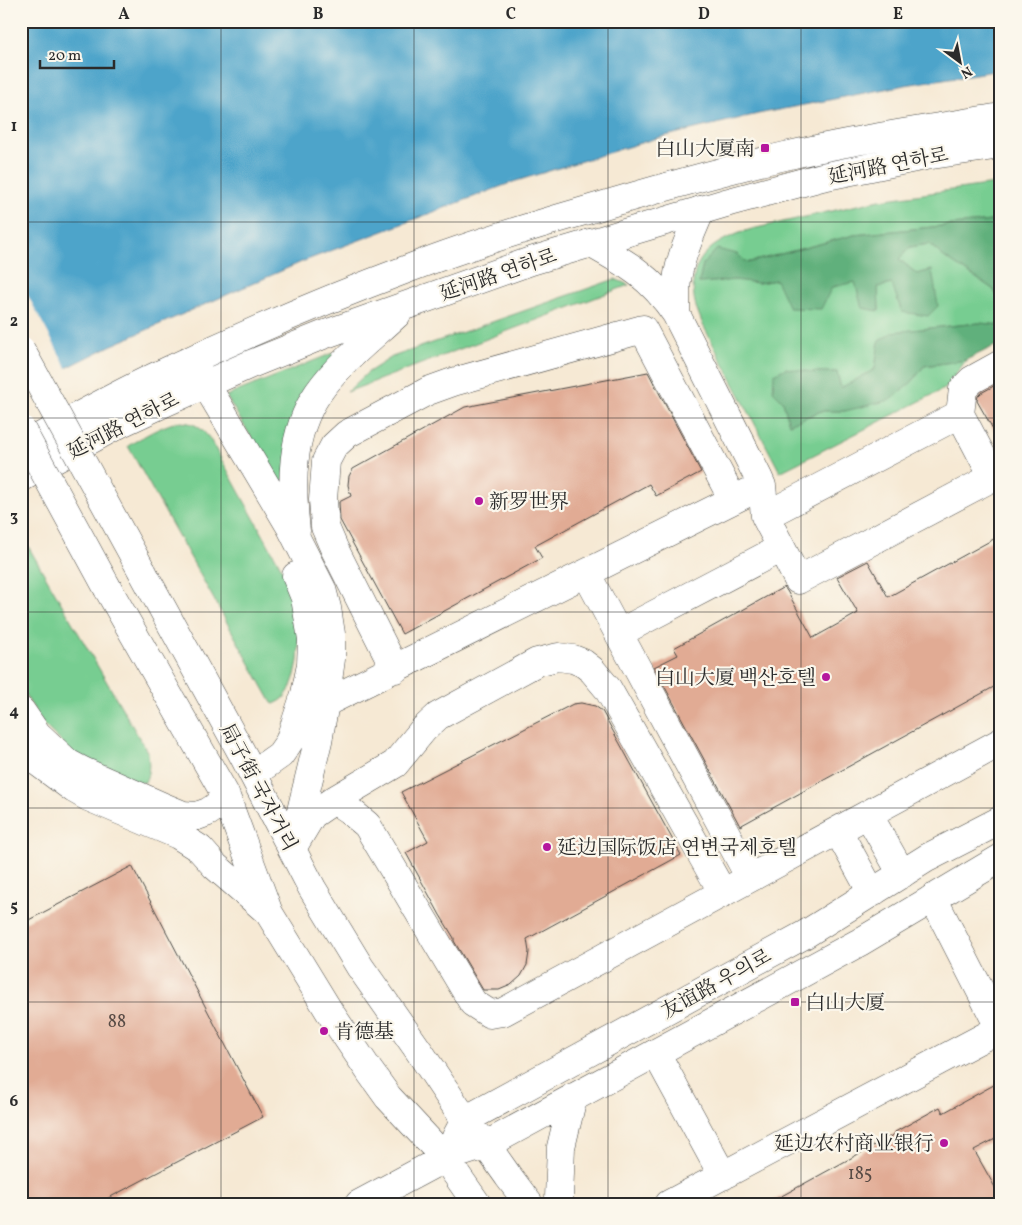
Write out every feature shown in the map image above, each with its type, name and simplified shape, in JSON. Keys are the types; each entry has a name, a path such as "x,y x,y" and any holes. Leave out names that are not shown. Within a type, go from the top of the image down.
{"main road":[{"name":"延河路 연하로","path":"21,447 185,362 320,303 412,267 554,220 675,184 786,156 852,142 1001,117"},
{"name":"延河路 연하로","path":"21,478 121,423 199,387 323,335 531,261 701,210 822,177 925,156 1001,145"},
{"path":"676,314 676,290 679,270 689,238 701,210"},
{"path":"590,243 636,270 661,294 676,314 758,477 762,486 765,516 798,580 993,477 960,414 963,388 972,380 1001,364"},
{"path":"297,543 293,496 294,468 304,420 318,394 333,375 405,306"},
{"path":"395,669 325,527 323,500 326,461 334,446 347,434 428,391 453,382 643,329 733,500"},
{"name":"局子街 국자거리","path":"21,350 253,774 312,888 360,967 419,1050 465,1120 486,1145 529,1204"},
{"path":"185,362 270,521 305,598 309,616 312,639 311,666 305,694 291,738 280,755 253,774"},
{"path":"199,387 290,526 322,589 327,608 331,634 331,660 325,703 318,741 292,848"},
{"path":"765,516 960,414"},
{"name":"局子街 국자거리","path":"21,429 108,589 225,794 269,913 329,1011 370,1072 388,1097 445,1158 477,1204"},
{"path":"325,703 762,486"},
{"path":"619,633 781,548"},
{"path":"586,573 750,878"},
{"path":"292,848 312,815 395,764 423,730 438,716 537,662 558,657 583,662 608,689 723,892"},
{"path":"21,711 37,734 68,763 183,815 197,816 208,812 216,806 225,794"},
{"path":"334,800 350,810 367,825 473,1003 490,1014 502,1012 1001,742"},
{"path":"21,747 38,763 74,789 178,835 200,850 215,866 269,913"},
{"path":"365,782 364,802 367,825"},
{"path":"868,814 902,874"},
{"name":"友谊路 우의로","path":"465,1120 804,935 928,858 1001,820"},
{"path":"838,831 872,893"},
{"name":"友谊路 우의로","path":"359,1204 445,1158 486,1145 860,942 1001,858"},
{"path":"940,894 1001,991"},
{"path":"670,1204 1000,1029 940,894"},
{"path":"662,1049 729,1172"},
{"path":"559,1204 561,1147 573,1097"},
{"path":"445,1158 465,1120"}],"green space":[{"path":"1001,183 1001,220 854,235 746,263 737,254 703,264 699,283 735,280 759,283 776,280 832,287 856,281 862,308 879,310 878,287 892,284 902,312 932,270 917,274 899,259 910,247 929,244 944,257 993,289 1001,302 1001,325 979,323 893,332 879,341 875,369 841,389 837,372 812,372 773,391 783,401 789,424 821,411 845,411 912,382 924,366 966,360 946,388 780,472 703,325 696,307 693,291 694,277 704,255 724,240 752,229 880,200"},
{"path":"1001,220 1001,302 993,289 944,257 929,244 910,247 899,259 917,274 932,270 938,306 928,316 902,312 892,284 878,287 879,311 862,308 855,282 832,287 821,309 789,308 776,280 758,283 735,280 699,283 703,264 717,249 737,254 747,263 854,235"},
{"path":"615,279 629,285 347,392 367,373 392,357"},
{"path":"979,323 1001,325 1001,343 966,360 924,366 912,382 890,400 845,411 821,411 789,424 783,401 773,391 774,374 786,368 812,372 837,372 841,388 875,369 879,341 893,332"},
{"path":"338,351 281,486 226,396"},
{"path":"177,422 196,426 210,439 282,569 290,587 300,625 298,661 290,689 284,698 274,704 128,446 158,429"},
{"path":"21,534 148,753 149,764 145,782 140,783 81,761 43,724 21,688"}],"water":[{"path":"21,21 1001,21 1001,70 905,85 758,114 657,138 513,182 304,261 110,346 21,391"}],"pier":[{"path":"21,283 68,370 21,393"}],"building":[{"name":"新罗世界","path":"648,372 701,472 656,496 649,484 535,546 542,558 402,634 340,520 339,502 351,496 348,485 349,476 353,469 465,407"},
{"path":"1001,382 1001,443 977,401 981,393"},
{"name":"白山大厦 백산호텔","path":"1001,535 1001,683 740,826 654,667 678,655 674,648 784,587 813,638 858,613 837,577 868,561 888,597"},
{"name":"延边国际饭店 연변국제호텔","path":"581,703 595,706 602,711 681,855 527,939 529,952 527,965 521,976 511,985 499,990 483,990 406,853 428,841 401,792 573,704"},
{"path":"132,866 263,1117 97,1204 21,1204 21,924"},
{"path":"1001,1081 1001,1136 974,1150 1001,1198 1001,1204 767,1204 895,1134 895,1132 940,1107 943,1113"}],"place":[{"name":"白山大厦南","path":"765,148"},
{"name":"新罗世界","path":"479,501"},
{"name":"白山大厦 백산호텔","path":"826,677"},
{"name":"延边国际饭店 연변국제호텔","path":"547,847"},
{"name":"白山大厦","path":"795,1002"},
{"name":"肯德基","path":"324,1031"},
{"name":"延边农村商业银行","path":"944,1143"}]}
